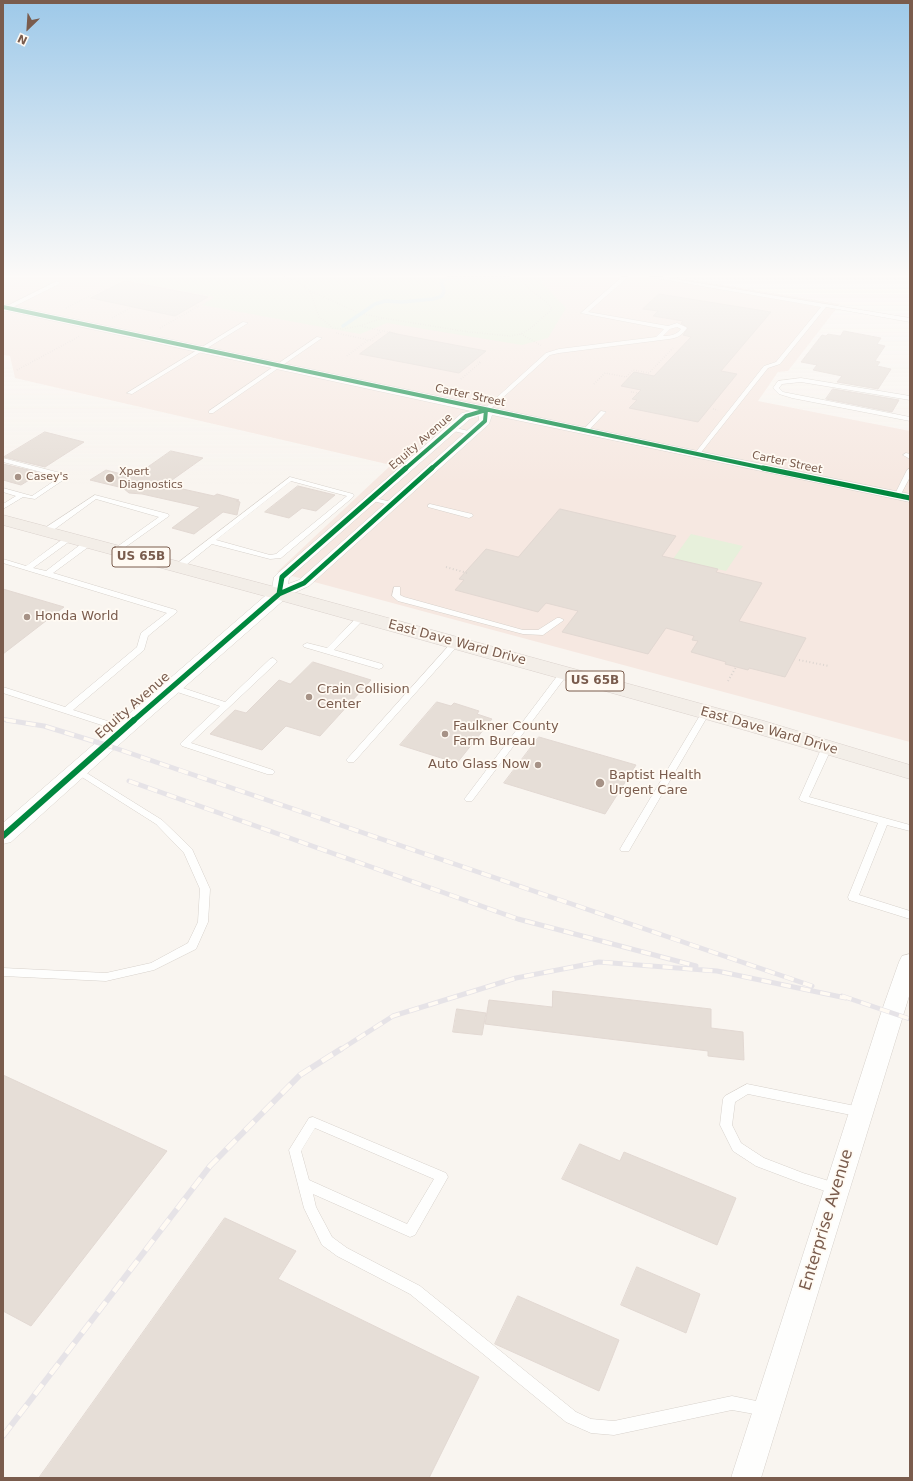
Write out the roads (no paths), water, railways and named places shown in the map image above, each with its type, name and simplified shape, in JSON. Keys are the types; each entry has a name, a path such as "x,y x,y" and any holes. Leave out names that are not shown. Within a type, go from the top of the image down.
{"main road":[{"name":"East Dave Ward Drive","path":"3,520 279,594 706,712 910,772"}],"street":[{"name":"Carter Street","path":"187,346 904,497"},
{"name":"Equity Avenue","path":"3,836 123,729 279,594 304,584 485,421 486,410 466,416 282,578 279,594"},
{"name":"Enterprise Avenue","path":"746,1478 836,1189 895,1004 910,962"}],"lane":[{"path":"130,393 206,346"},
{"path":"211,412 308,346"},
{"path":"486,410 548,354 596,346"},
{"path":"697,454 766,367 778,364 792,346"},
{"path":"910,398 801,380 780,382 776,388 781,393 792,396 910,419"},
{"path":"585,431 603,412"},
{"path":"451,429 471,433"},
{"path":"3,460 66,476 33,498 3,490"},
{"path":"904,497 910,470"},
{"path":"178,567 210,541 290,479 352,495 278,556 270,557 210,541"},
{"path":"3,507 22,495"},
{"path":"45,532 95,497 165,516 117,551"},
{"path":"371,499 393,504"},
{"path":"430,506 469,516"},
{"path":"28,568 70,538"},
{"path":"47,574 88,543"},
{"path":"3,561 172,612 144,635 141,648 67,710"},
{"path":"397,589 396,596 401,599 523,632 540,632 560,620"},
{"path":"328,652 362,617"},
{"path":"351,760 456,643"},
{"path":"307,646 379,666"},
{"path":"270,772 185,744 273,661"},
{"path":"469,799 564,673"},
{"path":"171,687 226,705"},
{"path":"3,690 123,729"},
{"path":"625,849 706,712"},
{"path":"827,747 804,799 910,828"},
{"path":"3,972 106,977 154,966 192,946 203,922 205,889 188,852 159,822 77,770"},
{"path":"884,821 853,897 910,915"},
{"path":"836,1189 801,1178 760,1162 737,1147 726,1125 729,1099 747,1089 861,1112"},
{"path":"304,1184 410,1231 442,1177 313,1122 295,1150 310,1208 327,1241 342,1252 415,1290 571,1417 591,1426 614,1428 732,1403 767,1409"}],"railway":[{"path":"3,719 11,721"},
{"path":"6,720 11,721"},
{"path":"11,721 44,726 106,745 812,986"},
{"path":"129,781 518,919 696,966"},
{"path":"340,1050 393,1016 516,978 599,962 717,971 846,998"},
{"path":"842,996 910,1019"},
{"path":"3,1436 210,1166 300,1075 341,1049"}],"place":[{"name":"Casey's","path":"18,477"},
{"name":"Xpert Diagnostics","path":"110,478"},
{"name":"Honda World","path":"27,617"},
{"name":"Crain Collision Center","path":"309,697"},
{"name":"Faulkner County Farm Bureau","path":"445,734"},
{"name":"Auto Glass Now","path":"538,765"},
{"name":"Baptist Health Urgent Care","path":"600,783"}]}
